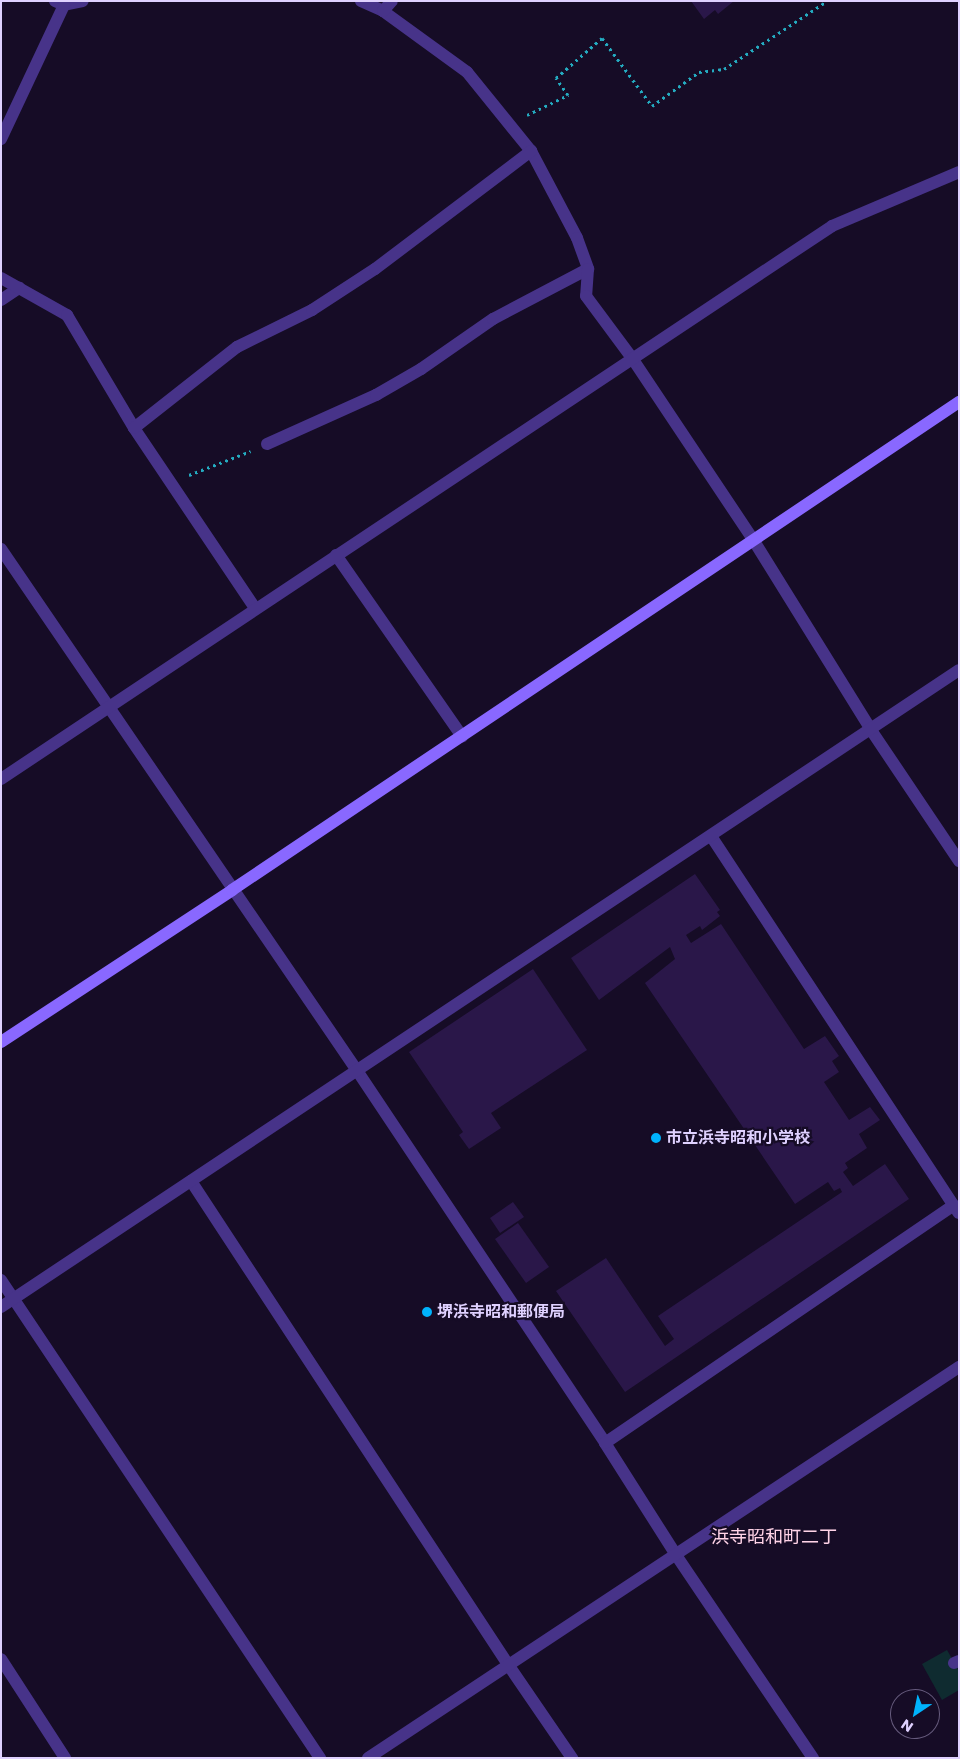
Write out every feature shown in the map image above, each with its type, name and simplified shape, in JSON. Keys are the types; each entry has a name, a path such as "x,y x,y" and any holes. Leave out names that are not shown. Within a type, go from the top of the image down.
{"street":[{"path":"1,140 59,3 83,1"},
{"path":"361,1 383,12 467,72 531,151 577,238 588,269 586,296 632,358 754,541 871,730 959,861"},
{"path":"383,12 392,1"},
{"path":"134,428 237,347 312,310 375,269 531,151"},
{"path":"1,779 254,608 832,226 959,172"},
{"path":"268,444 376,395 420,369 493,319 588,269"},
{"path":"1,278 67,315 134,428 254,608"},
{"path":"1,300 18,288"},
{"path":"1,1042 232,890 959,402"},
{"path":"1,549 358,1072 605,1443 676,1555 813,1758"},
{"path":"336,555 462,736"},
{"path":"1,1307 358,1072 959,670"},
{"path":"605,1443 956,1209 710,836"},
{"path":"191,1182 509,1666 572,1758"},
{"path":"1,1280 320,1758"},
{"path":"368,1758 959,1367"},
{"path":"1,1659 65,1758"}],"path":[{"path":"509,124 568,95 556,78 602,38 652,106 699,72 724,69 827,1"},
{"path":"170,482 268,444"}],"green space":[{"path":"947,1650 959,1671 959,1690 942,1700 940,1689 936,1689 922,1664"}],"building":[{"path":"691,1 734,1 718,14 715,10 704,19"},
{"path":"695,874 720,910 717,912 720,916 702,930 700,926 686,935 691,943 721,924 804,1049 825,1036 839,1056 832,1061 839,1072 824,1082 849,1120 870,1107 880,1120 859,1134 867,1148 845,1163 848,1168 843,1172 853,1186 885,1164 909,1199 625,1392 556,1291 606,1258 665,1346 674,1339 658,1316 842,1192 840,1188 834,1191 828,1182 795,1204 645,983 675,959 670,947 599,1000 571,958"},
{"path":"533,969 587,1050 491,1113 501,1128 469,1149 459,1135 463,1132 409,1052"},
{"path":"513,1202 524,1217 500,1233 490,1218"},
{"path":"518,1223 549,1267 526,1283 495,1239"}],"place":[{"name":"市立浜寺昭和小学校","path":"656,1138"},
{"name":"堺浜寺昭和郵便局","path":"427,1312"}],"district":[{"name":"浜寺昭和町二丁","path":"774,1537"}]}
